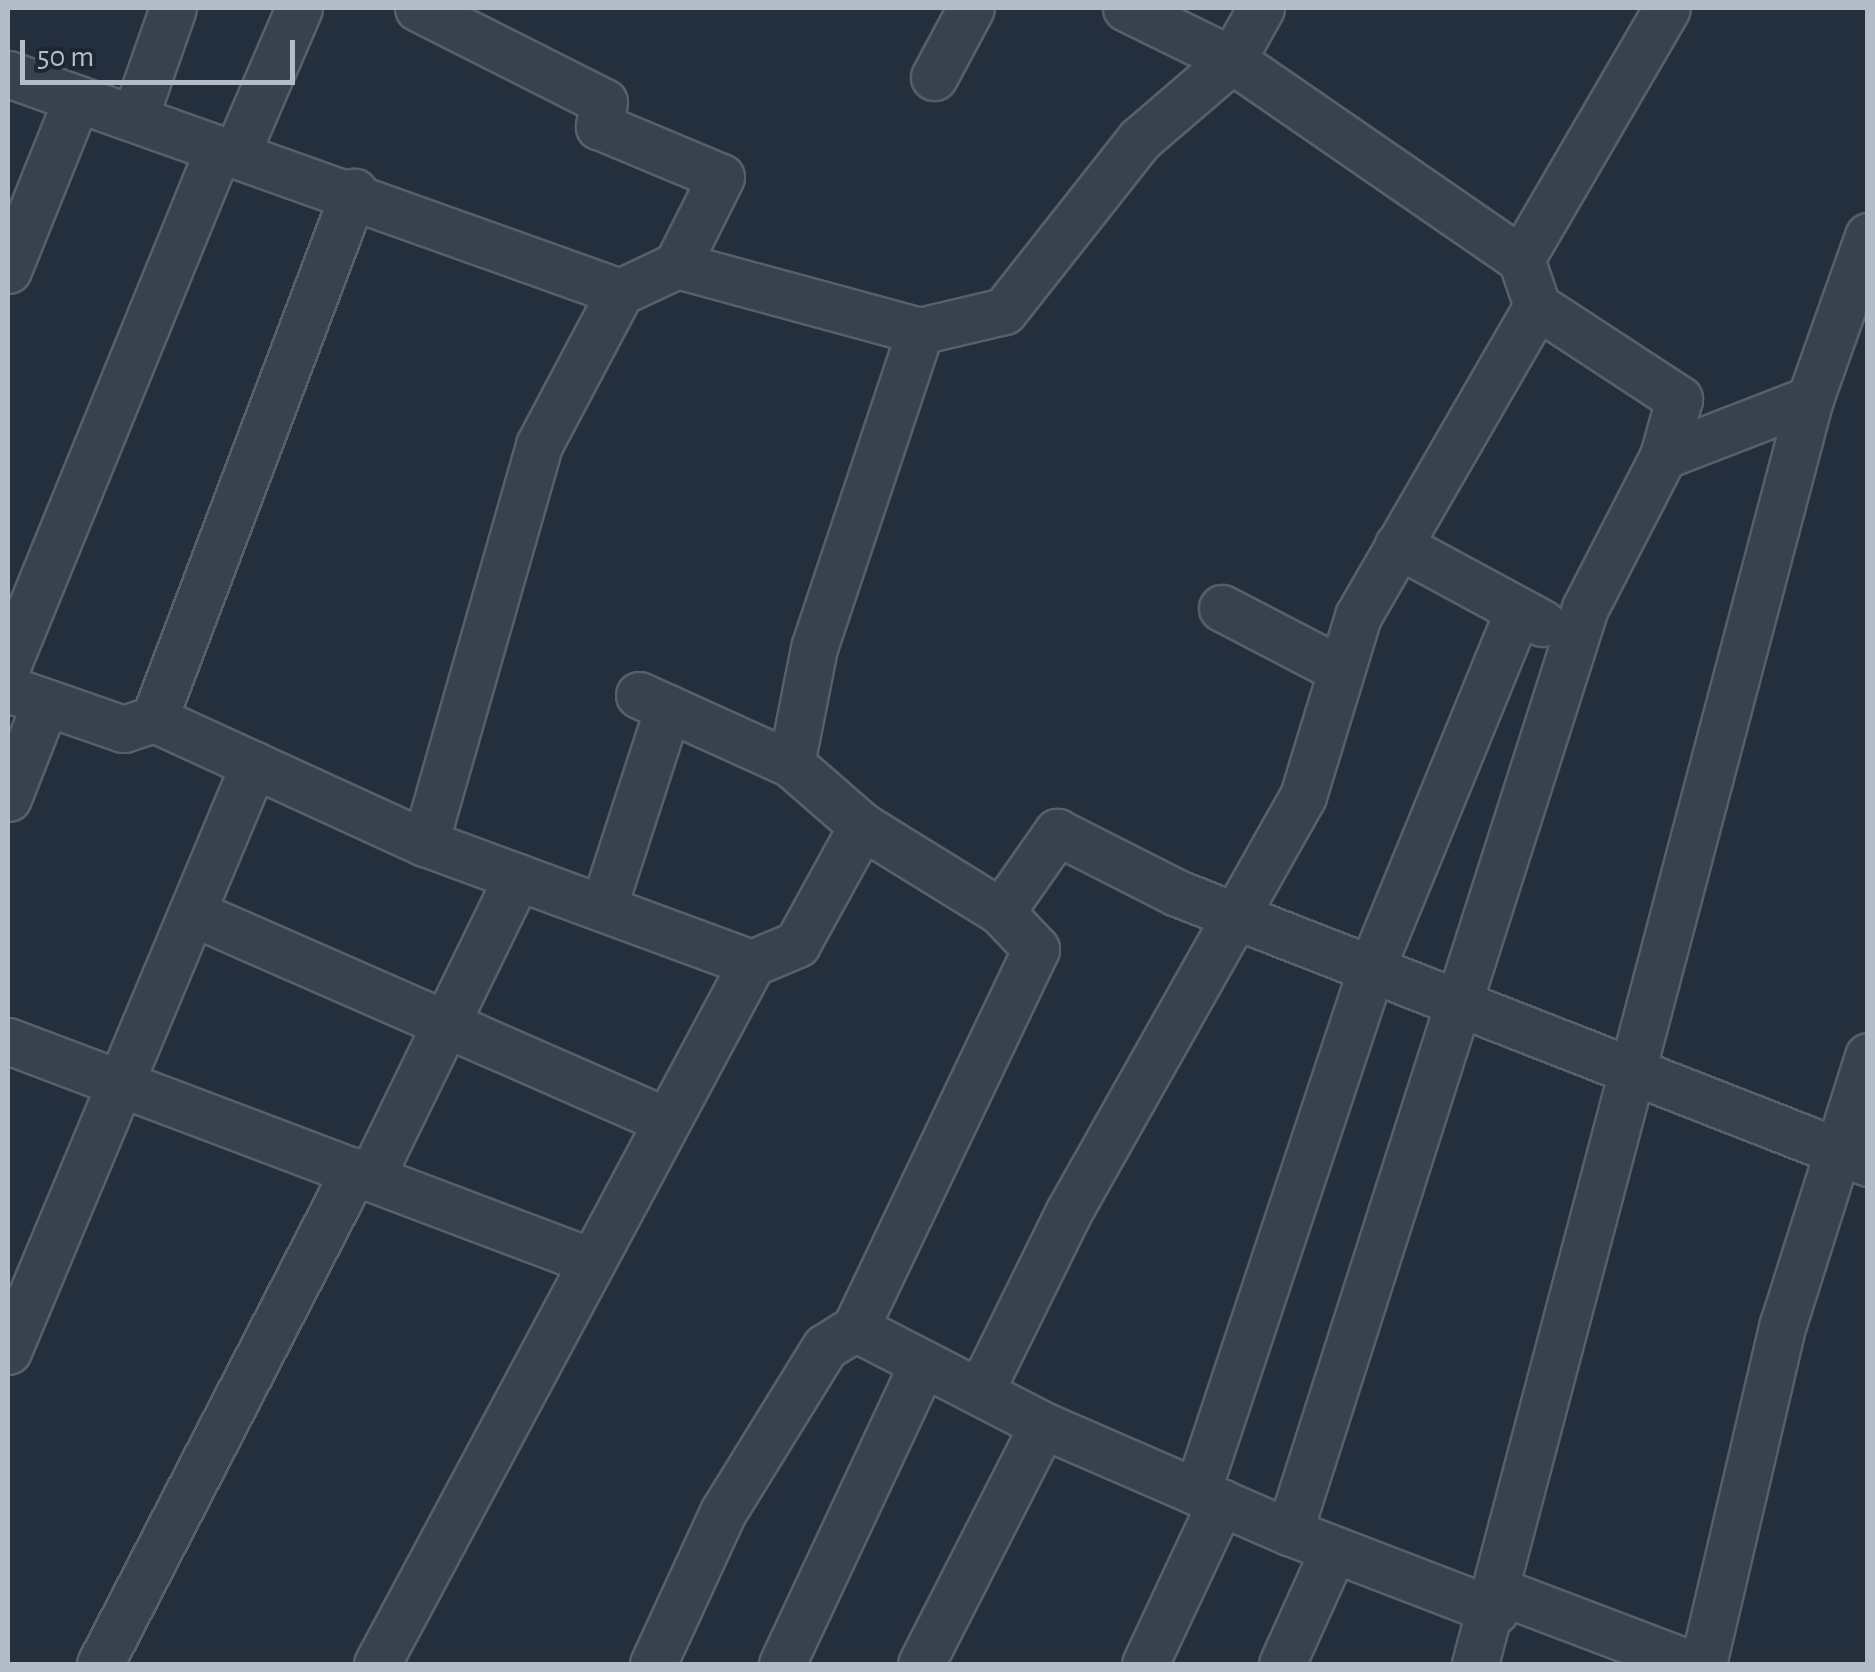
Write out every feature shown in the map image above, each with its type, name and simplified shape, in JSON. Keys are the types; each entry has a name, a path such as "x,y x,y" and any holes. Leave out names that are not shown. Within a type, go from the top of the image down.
{"street":[{"path":"135,116 174,8"},
{"path":"8,664 227,152 299,8"},
{"path":"418,8 604,102 599,126 721,176 678,265 620,292 539,445 425,843"},
{"path":"934,77 970,8"},
{"path":"1126,8 1232,60 1521,259 1537,306 1679,398 1663,456 1574,640 1289,1532"},
{"path":"678,265 920,331 1004,310 1140,139 1232,60 1261,8"},
{"path":"1521,259 1666,8"},
{"path":"8,74 135,116 227,152 354,192 620,292"},
{"path":"8,270 77,98"},
{"path":"154,719 354,192"},
{"path":"1475,1664 1497,1601 1553,1362 1639,1068 1810,400 1868,236"},
{"path":"980,1392 1068,1213 1239,918 1303,796 1358,616 1537,306"},
{"path":"791,764 814,648 920,331"},
{"path":"1663,456 1810,400"},
{"path":"1398,545 1574,640"},
{"path":"1222,608 1341,670"},
{"path":"1145,1664 1209,1497 1372,967 1518,611"},
{"path":"8,798 26,696 124,728 154,719 425,843 752,963"},
{"path":"603,908 653,702 791,764 862,826 1001,912 1036,949 854,1328 825,1347 723,1512 653,1664"},
{"path":"8,1351 254,764"},
{"path":"377,1664 588,1260 752,963 798,944 862,826"},
{"path":"1001,912 1057,832 1239,918 1639,1068 1854,1157"},
{"path":"100,1664 445,1025 517,876"},
{"path":"193,914 665,1120"},
{"path":"8,1041 588,1260"},
{"path":"1704,1664 1783,1324 1854,1157 1868,1056"},
{"path":"854,1328 1043,1426 1289,1532 1692,1664"},
{"path":"782,1664 924,1364"},
{"path":"921,1664 1043,1426"},
{"path":"1282,1664 1334,1549"}]}
